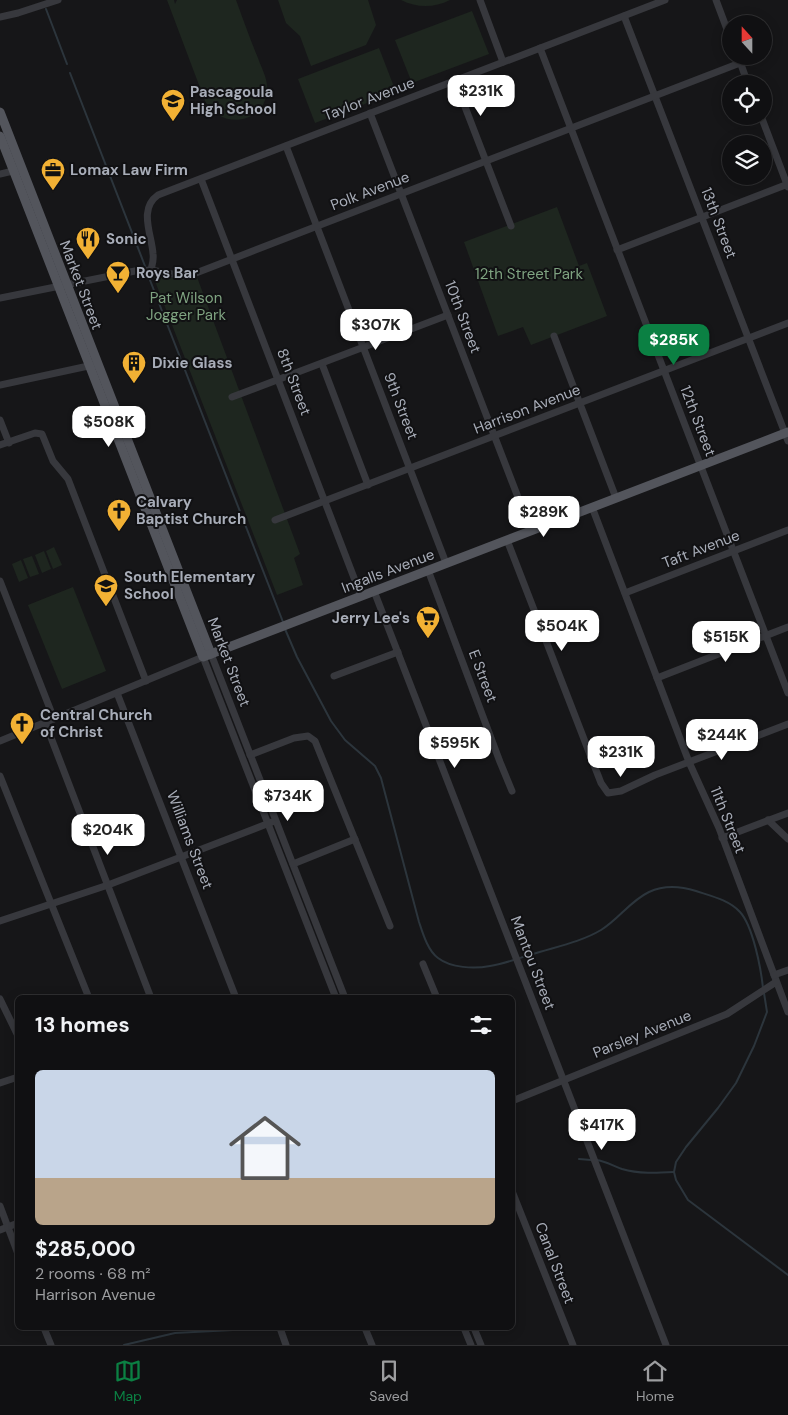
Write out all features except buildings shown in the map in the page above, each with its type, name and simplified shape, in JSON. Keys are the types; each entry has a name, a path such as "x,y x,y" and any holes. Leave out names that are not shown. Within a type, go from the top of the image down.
{"main road":[{"name":"Market Street","path":"0,114 18,170 207,656"},
{"name":"Market Street","path":"0,136 18,170"},
{"name":"Ingalls Avenue","path":"207,656 700,465 787,435"}],"street":[{"path":"0,17 58,0"},
{"path":"480,0 503,62"},
{"name":"Taylor Avenue","path":"151,270 153,255 147,214 149,204 158,195 665,0"},
{"path":"716,0 722,16"},
{"name":"13th Street","path":"624,16 787,435"},
{"name":"12th Street","path":"540,48 788,693"},
{"name":"Polk Avenue","path":"0,298 127,272 151,270 183,276 486,161 727,65"},
{"path":"455,81 511,226"},
{"name":"10th Street","path":"370,114 531,531"},
{"path":"617,250 788,185 765,125"},
{"name":"9th Street","path":"286,146 446,563"},
{"path":"0,174 18,170"},
{"name":"8th Street","path":"201,179 361,596"},
{"path":"232,397 448,315"},
{"name":"Harrison Avenue","path":"275,520 788,323"},
{"path":"554,336 616,498"},
{"path":"0,384 93,364"},
{"path":"322,364 368,485"},
{"path":"0,420 9,443"},
{"path":"0,445 35,434 42,434 52,458 68,479 146,681"},
{"name":"11th Street","path":"592,507 689,762 722,838 747,913 788,1012"},
{"name":"Taft Avenue","path":"625,593 788,530"},
{"path":"507,540 597,772 605,790 610,794 788,724"},
{"name":"E Street","path":"428,570 512,791"},
{"path":"0,581 54,719"},
{"name":"Mantou Street","path":"374,591 666,1345"},
{"path":"657,678 788,627"},
{"path":"334,676 398,652"},
{"name":"Ingalls Avenue","path":"0,741 207,656"},
{"name":"Market Street","path":"207,656 250,755 344,995"},
{"name":"Market Street","path":"207,656 268,823 335,995"},
{"name":"Williams Street","path":"117,692 235,995"},
{"path":"45,722 151,995"},
{"path":"250,755 294,738 308,736 315,741 390,926"},
{"path":"0,776 88,995"},
{"path":"722,838 788,813"},
{"path":"0,921 108,885 276,820"},
{"path":"768,820 788,839"},
{"path":"293,864 355,839"},
{"path":"424,964 436,995"},
{"name":"Parsley Avenue","path":"515,1100 726,1014 756,995 788,970"},
{"path":"0,999 15,1030"},
{"path":"0,1083 15,1078"},
{"name":"Canal Street","path":"515,1199 573,1345"},
{"path":"0,1206 15,1246"},
{"path":"0,1230 15,1224"},
{"path":"45,1330 51,1345"},
{"path":"281,1330 286,1345"},
{"path":"366,1330 372,1345"},
{"path":"465,1330 471,1345"},
{"path":"475,1330 481,1345"}],"green space":[{"path":"167,0 174,0 175,4 177,0 236,0 267,83 265,99 260,109 243,119 232,120 222,117 213,111 205,101"},
{"path":"278,0 368,0 376,25 366,45 311,66 300,36 286,23"},
{"path":"401,0 450,0 426,6"},
{"path":"472,11 489,54 412,83 395,40"},
{"path":"379,48 396,92 315,123 298,79"},
{"name":"12th Street Park","path":"557,207 579,266 587,263 607,316 531,345 523,327 498,336 464,242"},
{"name":"Pat Wilson Jogger Park","path":"153,276 183,279 197,277 300,554 294,558 303,585 277,595"},
{"path":"54,547 62,565 53,569 46,551"},
{"path":"44,551 51,569 42,573 35,555"},
{"path":"32,556 39,574 30,577 23,559"},
{"path":"21,560 28,578 19,582 12,564"},
{"path":"73,587 106,671 62,689 28,605"}],"waterway":[{"path":"46,9 67,64"},
{"path":"70,73 145,266"},
{"path":"148,275 283,622"},
{"path":"285,629 297,657 331,721 345,740 375,766 381,778 419,922 424,937 434,955 456,966 484,967 506,962 585,938 607,926 636,900 649,892 660,888 678,887 720,899 731,904 740,912 749,927 758,959 763,988"},
{"path":"764,993 767,1012 754,1046 736,1083 686,1147 676,1162 674,1172 676,1180 688,1200 788,1275"},
{"path":"579,1159 591,1160"},
{"path":"596,1160 635,1172 674,1172"},
{"path":"124,1345 175,1333 233,1330"}],"place":[{"name":"Pascagoula High School","path":"173,122"},
{"name":"Lomax Law Firm","path":"53,191"},
{"name":"Sonic","path":"88,260"},
{"name":"Roys Bar","path":"118,294"},
{"name":"Dixie Glass","path":"134,384"},
{"name":"Calvary Baptist Church","path":"119,532"},
{"name":"South Elementary School","path":"106,607"},
{"name":"Jerry Lee's","path":"428,639"},
{"name":"Central Church of Christ","path":"22,745"}]}
